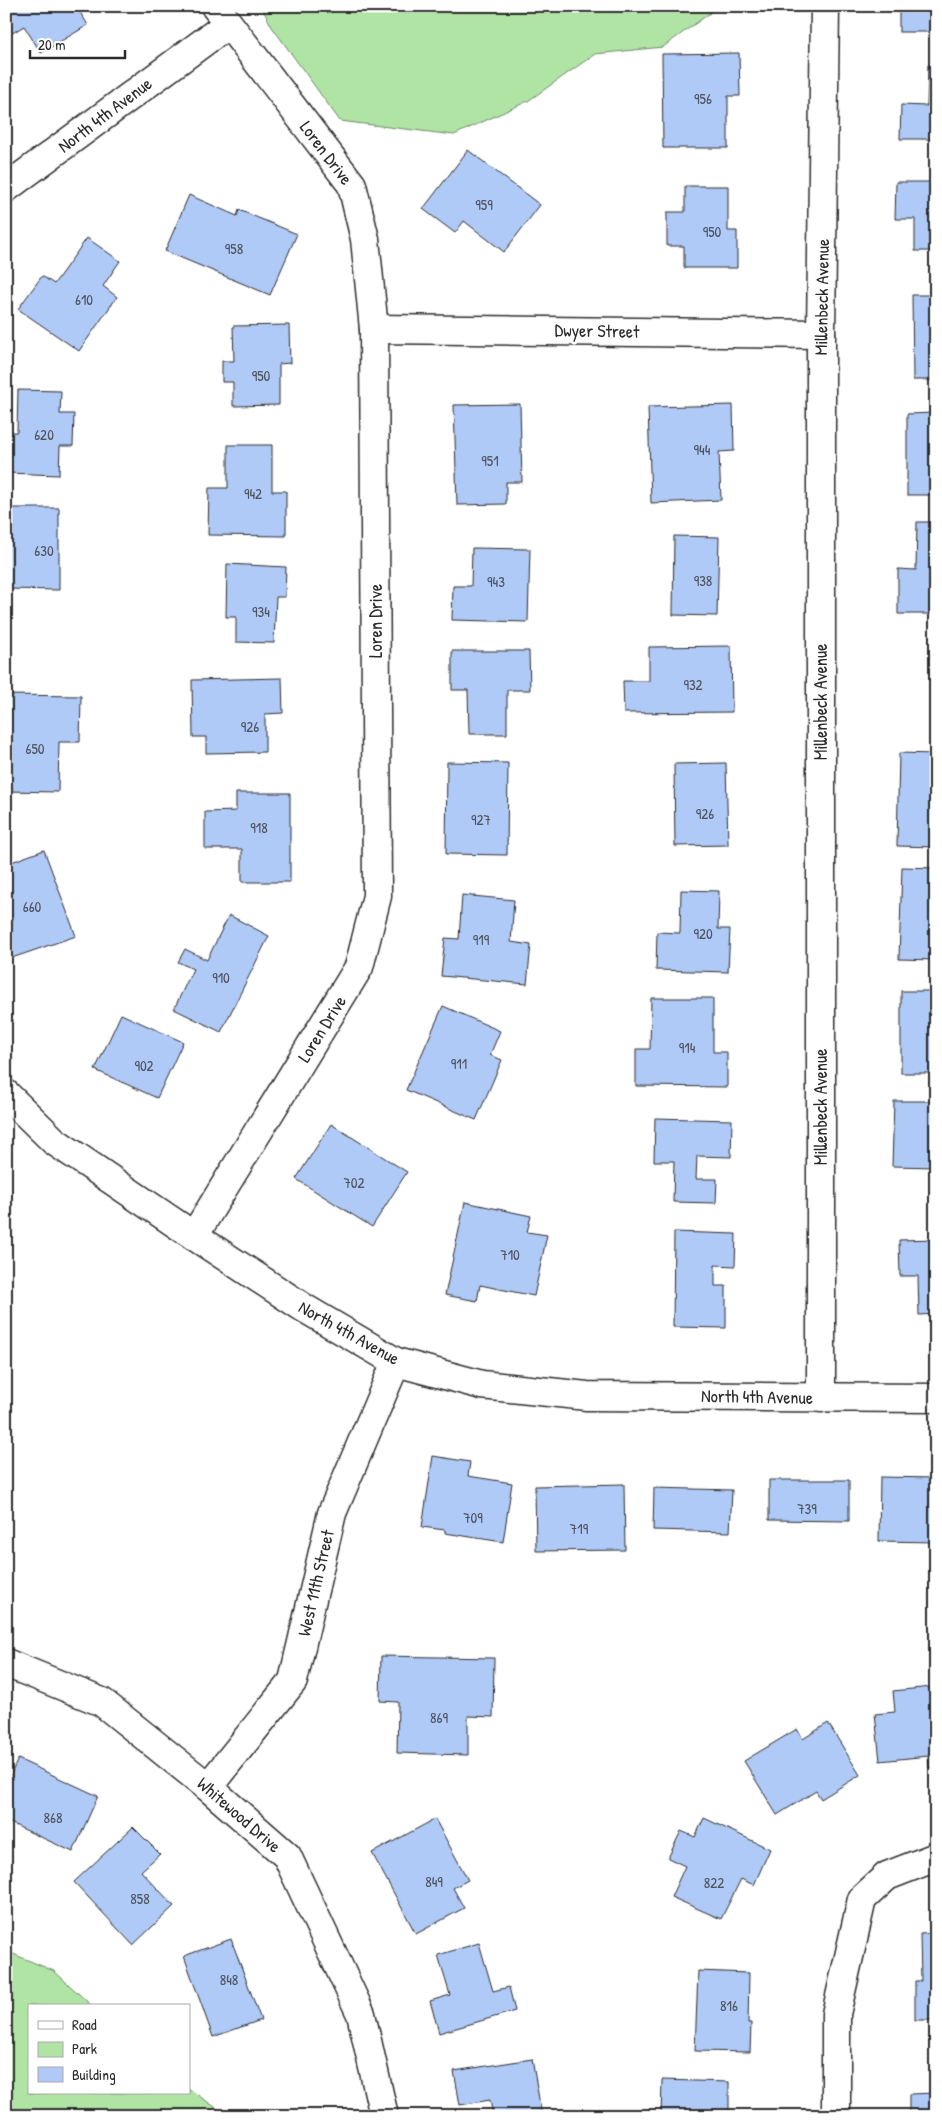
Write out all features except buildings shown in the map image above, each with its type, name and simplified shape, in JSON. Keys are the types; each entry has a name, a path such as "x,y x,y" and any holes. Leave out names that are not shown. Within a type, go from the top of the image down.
{"street":[{"name":"Millenbeck Avenue","path":"822,1398 821,334 825,6"},
{"name":"North 4th Avenue","path":"6,188 222,15"},
{"name":"Loren Drive","path":"194,1236 360,967 377,896 374,329 366,239 352,185 222,15"},
{"name":"Dwyer Street","path":"374,329 821,334"},
{"name":"North 4th Avenue","path":"6,1094 54,1141 304,1308 396,1362 482,1386 587,1396 936,1398"},
{"name":"West 11th Street","path":"208,1787 293,1681 332,1513 396,1362"},
{"name":"Whitewood Drive","path":"6,1663 102,1702 208,1787 287,1856 361,2014 384,2116"},
{"path":"836,2116 836,2014 862,1899 887,1876 936,1857"}],"green space":[{"path":"261,6 713,6 710,13 663,47 595,54 528,101 454,135 340,121 272,27"},
{"path":"6,1951 54,1971 90,2004 28,2004 28,2094 190,2094 190,2090 228,2116 6,2116"}]}
